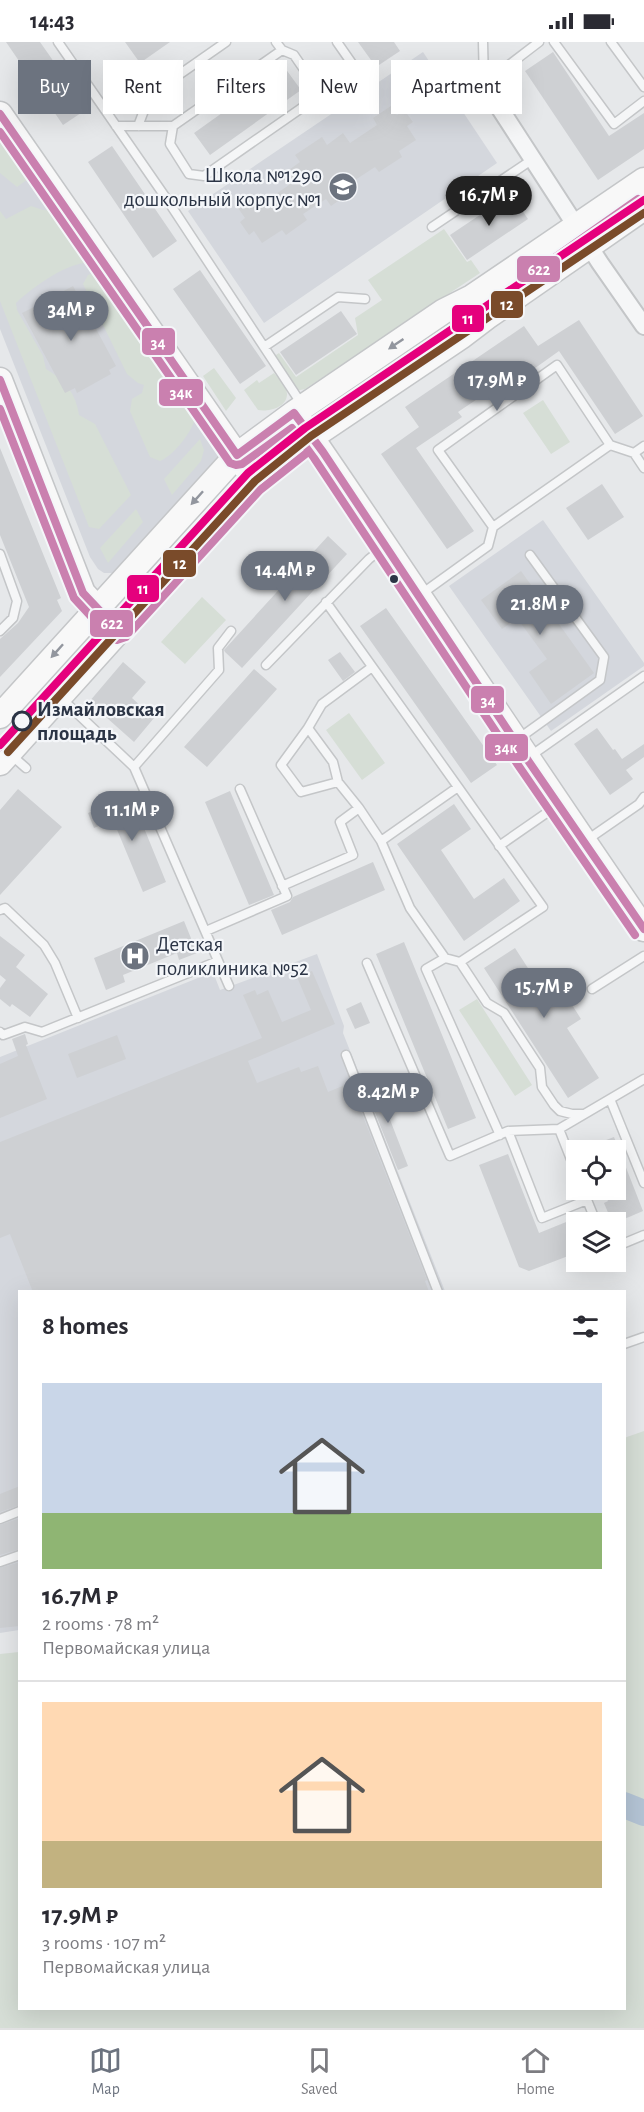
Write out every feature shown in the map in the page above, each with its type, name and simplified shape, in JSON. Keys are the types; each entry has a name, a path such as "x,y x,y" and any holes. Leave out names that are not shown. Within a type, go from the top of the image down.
{"main road":[{"path":"0,114 237,455 253,482"},
{"path":"12,761 59,697 253,482 312,437 487,317 583,236 644,180"},
{"path":"0,716 237,455 296,405 444,311 583,236 644,208"},
{"path":"0,380 5,409 83,593 118,630"},
{"path":"296,405 312,437 521,750 644,929"}],"street":[{"path":"503,114 644,327"}],"lane":[{"path":"58,42 264,347 296,405"},
{"path":"138,126 150,95 226,42"},
{"path":"337,42 350,60"},
{"path":"483,42 483,60"},
{"path":"515,60 539,42"},
{"path":"554,42 614,124 644,101"},
{"path":"611,42 644,87"},
{"path":"116,126 173,126 279,46 294,55 316,87 313,100 204,176 189,174 176,154 170,144 173,126"},
{"path":"432,227 532,159"},
{"path":"264,347 338,297 365,299"},
{"path":"493,527 438,450 557,365 610,445 634,453 644,468"},
{"path":"419,596 488,546 493,527 610,445"},
{"path":"634,453 644,446"},
{"path":"266,665 369,559 386,546"},
{"path":"0,554 17,601 13,618 0,631"},
{"path":"521,750 600,680 604,657 530,555"},
{"path":"326,602 543,907 460,962"},
{"path":"134,767 219,670 218,648 231,631"},
{"path":"338,782 301,792 281,765 322,704 372,667"},
{"path":"521,750 644,676"},
{"path":"59,697 134,767 229,986"},
{"path":"308,728 333,762 338,782 381,841 410,908 445,958 460,962 487,1003 504,1013 540,1068 542,1088 554,1105 560,1111 584,1114"},
{"path":"381,841 458,787"},
{"path":"206,931 287,896 240,789"},
{"path":"585,842 639,804 644,797"},
{"path":"499,846 559,804"},
{"path":"282,885 353,855 340,822 359,808"},
{"path":"3,909 16,908"},
{"path":"3,909 44,945 55,963 78,1018"},
{"path":"592,989 644,956"},
{"path":"445,958 426,969 542,1218 587,1200 592,1212"},
{"path":"0,1032 3,1035 25,1027 42,1032 218,961"},
{"path":"367,963 450,1156 504,1133 559,1129 644,1079"},
{"path":"346,1055 437,1290"},
{"path":"610,1099 643,1179"},
{"path":"559,1129 566,1147"},
{"path":"626,1242 644,1235"},
{"path":"626,1343 644,1337"},
{"path":"0,1519 18,1512"},
{"path":"0,1563 18,1556"}],"shaded area":[{"name":"Школа №1290 дошкольный корпус №1","path":"423,52 428,60 411,60"},
{"name":"Школа №1290 дошкольный корпус №1","path":"391,74 391,114 464,114 497,163 264,323 188,211 331,114 379,114 379,82"},
{"path":"0,130 220,452 217,463 118,573 104,573 98,569 90,557 0,329"},
{"path":"0,136 28,179 17,187 0,173"},
{"path":"31,206 55,211 88,258 84,263 66,268 48,279 16,303 17,310 43,356 46,369 68,388 75,400 79,415 95,424 131,495 99,529 89,527 0,301 0,211 6,219"},
{"path":"444,229 467,262 471,260 480,273 305,389 296,391 273,357 279,353 296,377 358,335 355,318 382,300 368,280"},
{"path":"97,271 160,360 169,388 179,396 195,419 181,443 171,454 160,461 150,457 130,411 132,399 142,393 144,385 127,374 83,284 88,275"},
{"path":"214,368 236,398 226,411 203,376"},
{"path":"274,373 286,389 286,399 276,408 258,410 244,390 257,380 259,383"},
{"path":"543,400 570,442 551,454 523,413"},
{"path":"200,439 204,450 201,461 172,495 164,479"},
{"path":"136,509 143,522 108,563 100,548"},
{"path":"543,520 644,663 644,666 551,731 449,586"},
{"path":"202,597 226,620 185,664 161,642"},
{"path":"349,713 385,763 362,780 326,730"},
{"path":"317,954 344,1026 343,1033 445,1290 18,1290 18,1630 0,1633 0,1057 213,972 220,990"},
{"path":"477,999 532,1085 515,1096 459,1010"},
{"path":"644,1431 644,2028 0,2028 0,1654 18,1652 18,2010 626,2010 626,1437"}],"building":[{"path":"6,42 40,42 53,60 18,60"},
{"path":"125,42 170,42 144,60 138,60"},
{"path":"358,42 394,42 400,51 379,65 379,60 371,60"},
{"path":"553,52 609,136 644,113 644,149 598,180 525,71"},
{"path":"287,71 299,87 299,91 287,100"},
{"path":"391,106 391,114 407,114 413,122 407,126 416,140 399,151 402,157 379,172 375,167 352,182 357,188 331,206 326,199 303,214 307,220 286,235 282,230 262,243 254,231 249,235 240,222 245,218 238,208 258,195 263,203 289,185 282,175 300,162 295,155 322,137 327,145 343,133 350,143 377,125 373,118"},
{"path":"55,114 80,114 63,125"},
{"path":"221,114 267,114 210,155 194,133"},
{"path":"112,146 177,241 153,258 88,162"},
{"path":"511,194 528,219 467,260 450,235"},
{"path":"200,270 266,366 240,384 173,289"},
{"path":"73,286 116,366 109,370 111,374 77,393 75,388 65,393 22,313 36,306 39,312 62,300 58,294"},
{"path":"341,311 357,334 296,375 280,352"},
{"path":"579,320 643,416 615,434 559,351 517,381 513,375 458,412 462,417 416,448 474,531 447,549 381,454 419,427 405,407 524,326 538,346"},
{"path":"0,448 61,598 57,600 62,611 0,677 0,639 18,623 29,607 0,535"},
{"path":"602,484 624,517 588,540 566,508"},
{"path":"328,536 347,554 242,668 224,650"},
{"path":"521,571 594,673 551,704 529,672 547,659 517,618 502,629 481,600"},
{"path":"386,608 497,765 471,783 360,626"},
{"path":"340,652 355,672 343,681 328,660"},
{"path":"123,662 146,682 132,698 154,718 134,742 89,702"},
{"path":"254,669 277,689 207,767 184,747"},
{"path":"597,728 622,759 644,744 644,757 626,770 633,779 610,795 574,744"},
{"path":"18,789 62,827 0,895 0,810"},
{"path":"230,791 274,895 249,905 205,802"},
{"path":"127,798 139,830 144,828 166,882 143,892 113,820 94,828 88,813"},
{"path":"454,804 471,829 441,850 474,899 504,878 520,901 464,941 397,844"},
{"path":"373,862 385,890 282,935 271,910 290,902 293,897"},
{"name":"Детская поликлиника №52","path":"184,921 197,953 179,960 177,953 123,975 125,982 106,990 94,958"},
{"path":"0,936 25,955 16,967 48,994 30,1017 12,1004 10,1007 0,999 0,988 6,980 0,975"},
{"path":"404,942 476,1118 448,1129 376,954"},
{"path":"515,948 535,979 550,970 581,1019 567,1028 599,1078 568,1098 484,968"},
{"path":"312,971 335,1024 248,1061 257,1083 299,1067 301,1072 318,1066 328,1092 350,1083 427,1280 425,1281 428,1290 32,1290 10,1234 0,1238 0,1142 262,1038 243,995 255,990 257,995 268,990 282,1022 311,1010 297,977"},
{"path":"361,1002 370,1023 355,1029 346,1009"},
{"path":"25,1034 28,1044 26,1045 47,1099 0,1118 0,1064 18,1056 12,1039"},
{"path":"117,1035 126,1059 77,1078 68,1054"},
{"path":"388,1079 394,1095 382,1099 408,1166 398,1170 370,1100 381,1096 376,1084"},
{"path":"508,1154 539,1233 566,1222 566,1257 529,1271 519,1267 479,1165"},
{"path":"626,1168 643,1211 626,1218 626,1212 608,1212 604,1203 626,1200"},
{"path":"18,1487 18,1506 0,1512 0,1494"},
{"path":"18,1519 18,1550 0,1555 0,1525"},
{"path":"18,1563 18,1626 0,1628 0,1568"}],"waterway":[{"path":"626,1806 644,1813"}],"transit line":[{"name":"34","path":"0,114 237,455 294,413 323,452 527,759 644,929"},
{"name":"34к","path":"0,132 230,463 242,464 292,428 635,935"},
{"name":"622","path":"0,747 246,474 306,428 456,327 638,199"},
{"name":"11","path":"0,745 248,473 305,428 644,200"},
{"name":"12","path":"8,752 255,481 311,436 644,213"},
{"name":"34","path":"0,380 83,593 118,630 253,482 301,444"},
{"name":"34к","path":"0,409 74,598 110,637 117,640 126,637 260,490 308,452"}],"place":[{"name":"Школа №1290 дошкольный корпус №1","path":"343,187"},
{"name":"Измайловская площадь","path":"22,721"},
{"name":"Детская поликлиника №52","path":"135,956"}]}
